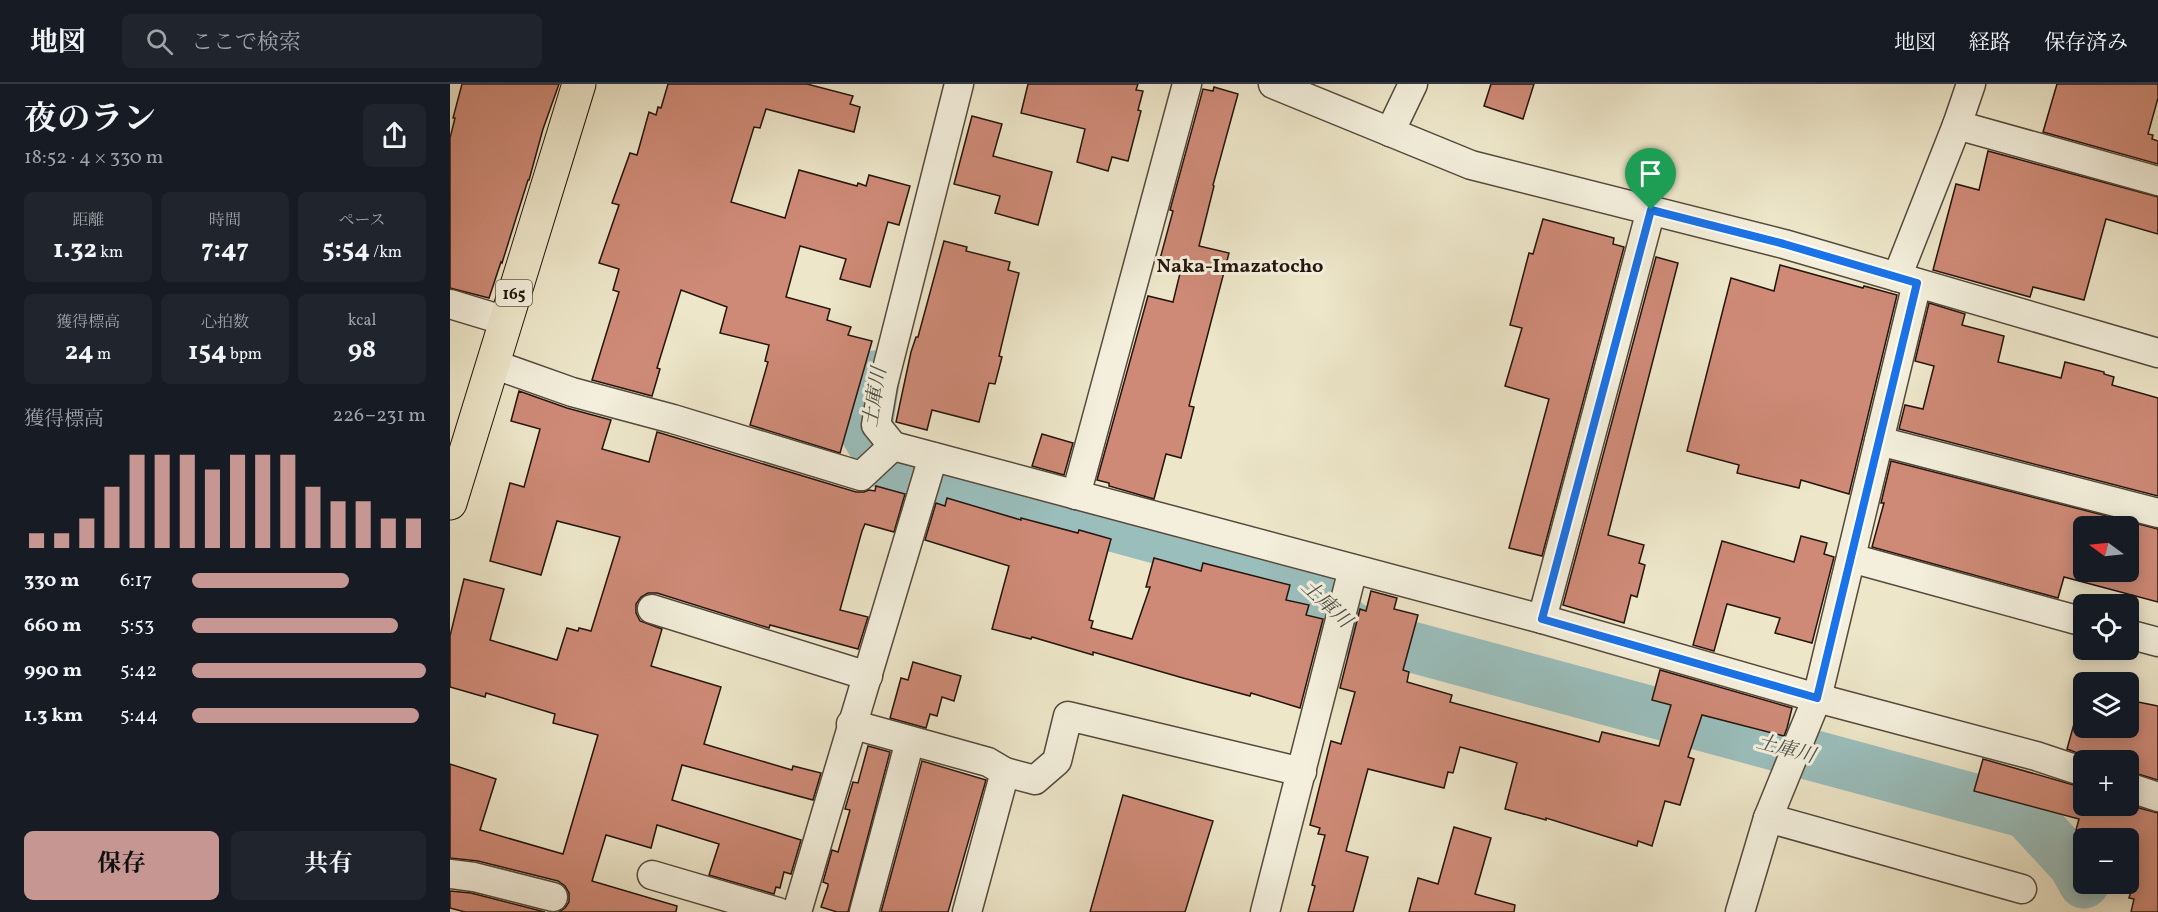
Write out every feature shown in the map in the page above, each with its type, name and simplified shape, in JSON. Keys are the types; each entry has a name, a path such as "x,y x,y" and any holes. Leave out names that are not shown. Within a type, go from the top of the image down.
{"highway":[{"name":"165","path":"450,503 579,84"}],"street":[{"path":"884,455 876,425 883,385 959,84"},
{"path":"1076,495 1187,84"},
{"path":"1390,132 1413,84"},
{"path":"1740,912 1768,818 1817,698 1879,441 1907,280 1971,84"},
{"path":"1291,87 1390,132 1472,165 1784,244 2158,353"},
{"path":"1957,125 2158,181"},
{"path":"1542,619 1651,210"},
{"path":"450,304 506,321"},
{"path":"493,364 572,392 673,419 861,476 884,455 933,457 1542,619 1817,698 2036,756 2073,768"},
{"path":"1879,441 2158,513"},
{"path":"797,912 851,724 868,676 933,457"},
{"path":"1851,558 2073,619"},
{"path":"1265,912 1353,569"},
{"path":"652,609 868,676"},
{"path":"2139,637 2158,642"},
{"path":"851,724 988,762 1005,772 1035,780 1057,761 1068,716 1302,772"},
{"path":"864,912 910,741"},
{"path":"967,912 1005,772"},
{"path":"2139,791 2158,797"},
{"path":"1768,818 2022,889"},
{"path":"450,874 474,877 553,897"},
{"path":"652,875 778,912"}],"building":[{"path":"462,84 559,84 489,298 450,288 450,138"},
{"path":"668,84 807,84 853,96 850,104 860,107 854,132 766,109 760,128 754,127 731,202 785,218 799,170 857,186 858,183 866,186 869,175 910,186 899,225 888,222 870,287 840,279 846,259 800,246 786,297 830,309 827,320 851,327 848,335 872,341 840,453 750,425 768,362 765,361 769,345 720,333 727,307 681,290 657,368 660,369 652,396 592,380 619,292 613,290 619,269 599,263 619,205 612,203 630,153 637,155 649,112 656,115 658,107 661,108"},
{"path":"1028,84 1138,84 1136,90 1143,91 1138,110 1141,111 1128,161 1112,157 1108,171 1077,162 1085,129 1021,113"},
{"path":"1491,84 1534,84 1523,119 1484,106"},
{"path":"2057,84 2158,84 2158,98 2148,134 2153,135 2152,139 2158,141 2158,164 2043,132"},
{"path":"1214,87 1238,94 1199,246 1229,253 1189,406 1194,407 1181,458 1166,454 1154,499 1109,486 1109,483 1097,480 1148,296 1173,302 1182,265 1160,259 1173,211 1170,210 1203,89 1213,91"},
{"path":"972,116 1002,124 993,156 1052,172 1038,225 995,213 1000,196 954,184"},
{"path":"1988,151 2158,197 2158,234 2106,219 2084,300 2033,287 2030,297 1933,270 1956,184 1979,190"},
{"path":"1543,219 1614,238 1613,244 1624,247 1542,556 1509,548 1549,399 1505,386 1522,328 1510,325 1529,253 1533,254"},
{"path":"944,241 967,247 966,251 1010,262 1008,270 1019,273 999,356 1002,357 995,384 989,383 979,422 932,410 927,430 896,422 911,352 916,337 918,337"},
{"path":"1656,257 1678,263 1608,535 1644,545 1639,563 1645,565 1637,597 1631,595 1624,623 1563,605"},
{"path":"1780,265 1897,295 1849,494 1801,480 1799,488 1737,473 1739,465 1687,451 1731,278 1774,291"},
{"path":"1929,303 1965,314 1962,325 2004,336 1998,362 2061,378 2065,362 2104,372 2114,377 2112,385 2158,398 2158,496 1899,429 1905,405 1923,409 1934,366 1915,361"},
{"path":"519,391 611,420 602,449 649,462 657,432 856,492 875,491 876,486 905,494 894,532 865,524 862,531 840,610 868,617 858,649 770,625 769,628 657,593 648,593 636,604 636,613 640,621 662,629 651,666 721,687 704,744 792,770 793,766 821,773 813,800 682,765 672,800 801,840 791,874 784,872 780,888 776,887 774,894 709,875 719,844 657,825 651,848 606,835 592,881 677,906 676,912 559,912 569,902 569,893 558,881 478,861 450,858 450,764 496,779 480,830 563,854 598,735 553,723 555,714 486,693 485,697 450,687 450,636 464,579 504,589 490,640 557,660 567,628 591,631 620,537 557,521 541,575 490,561 510,483 524,487 540,429 511,421"},
{"path":"1042,434 1073,443 1064,475 1032,466"},
{"path":"1891,461 2107,516 2073,516 2073,579 2064,577 2058,598 1872,547 1884,503 1881,503"},
{"path":"947,498 1021,520 1021,518 1078,533 1079,530 1111,539 1089,620 1093,621 1091,628 1132,639 1150,587 1146,587 1154,558 1201,571 1203,563 1290,585 1286,600 1309,605 1306,615 1323,619 1300,708 1093,652 1093,655 1032,637 1031,639 992,629 1009,566 925,540 936,503 945,506"},
{"path":"2139,524 2158,529 2158,602 2139,597 2139,594 2128,594 2083,582 2139,582"},
{"path":"1801,536 1827,543 1824,554 1834,557 1812,643 1775,633 1780,618 1727,604 1714,651 1693,645 1722,541 1794,562"},
{"path":"1371,591 1397,598 1394,609 1418,615 1403,670 1409,672 1407,682 1452,695 1450,702 1599,742 1602,732 1659,746 1671,705 1652,700 1660,670 1792,708 1787,728 1784,736 1702,715 1688,757 1694,759 1680,805 1665,801 1652,846 1638,841 1637,846 1546,818 1546,820 1505,809 1517,763 1460,747 1453,773 1448,772 1444,788 1368,769 1346,851 1368,857 1353,912 1308,912 1315,886 1312,885 1325,835 1318,834 1320,828 1310,825 1331,741 1341,744 1355,692 1340,688 1360,609 1366,611"},
{"path":"913,662 961,676 954,701 942,697 937,716 930,714 926,728 890,718 901,678 908,680"},
{"path":"2139,702 2158,706 2158,780 2139,774 2139,750 2073,751 2067,749 2073,727 2073,738 2139,738"},
{"path":"868,746 890,752 848,912 837,912 821,907 828,886 823,882 832,850 838,852 850,810 845,809 853,782 858,783"},
{"path":"1983,759 2073,785 2073,816 2139,816 2139,808 2158,813 2158,912 2131,912 2134,899 2129,898 2130,894 2139,894 2139,828 2077,828 2079,819 1974,791"},
{"path":"922,761 986,780 948,912 881,912"},
{"path":"1123,795 1213,821 1185,912 1090,912"},
{"path":"1454,827 1491,838 1475,894 1515,905 1514,912 1409,912 1418,878 1438,884"},
{"path":"450,891 471,893 545,912 465,912 450,908"}],"waterway":[{"name":"土庫川","path":"875,376 866,433 885,464 1299,577 1327,609 1360,633 2026,813 2073,864"}],"district":[{"name":"Naka-Imazatocho","path":"1240,265"}],"route":[{"path":"1651,210 1784,244 1917,283 1817,698 1542,619 1651,210"}]}
